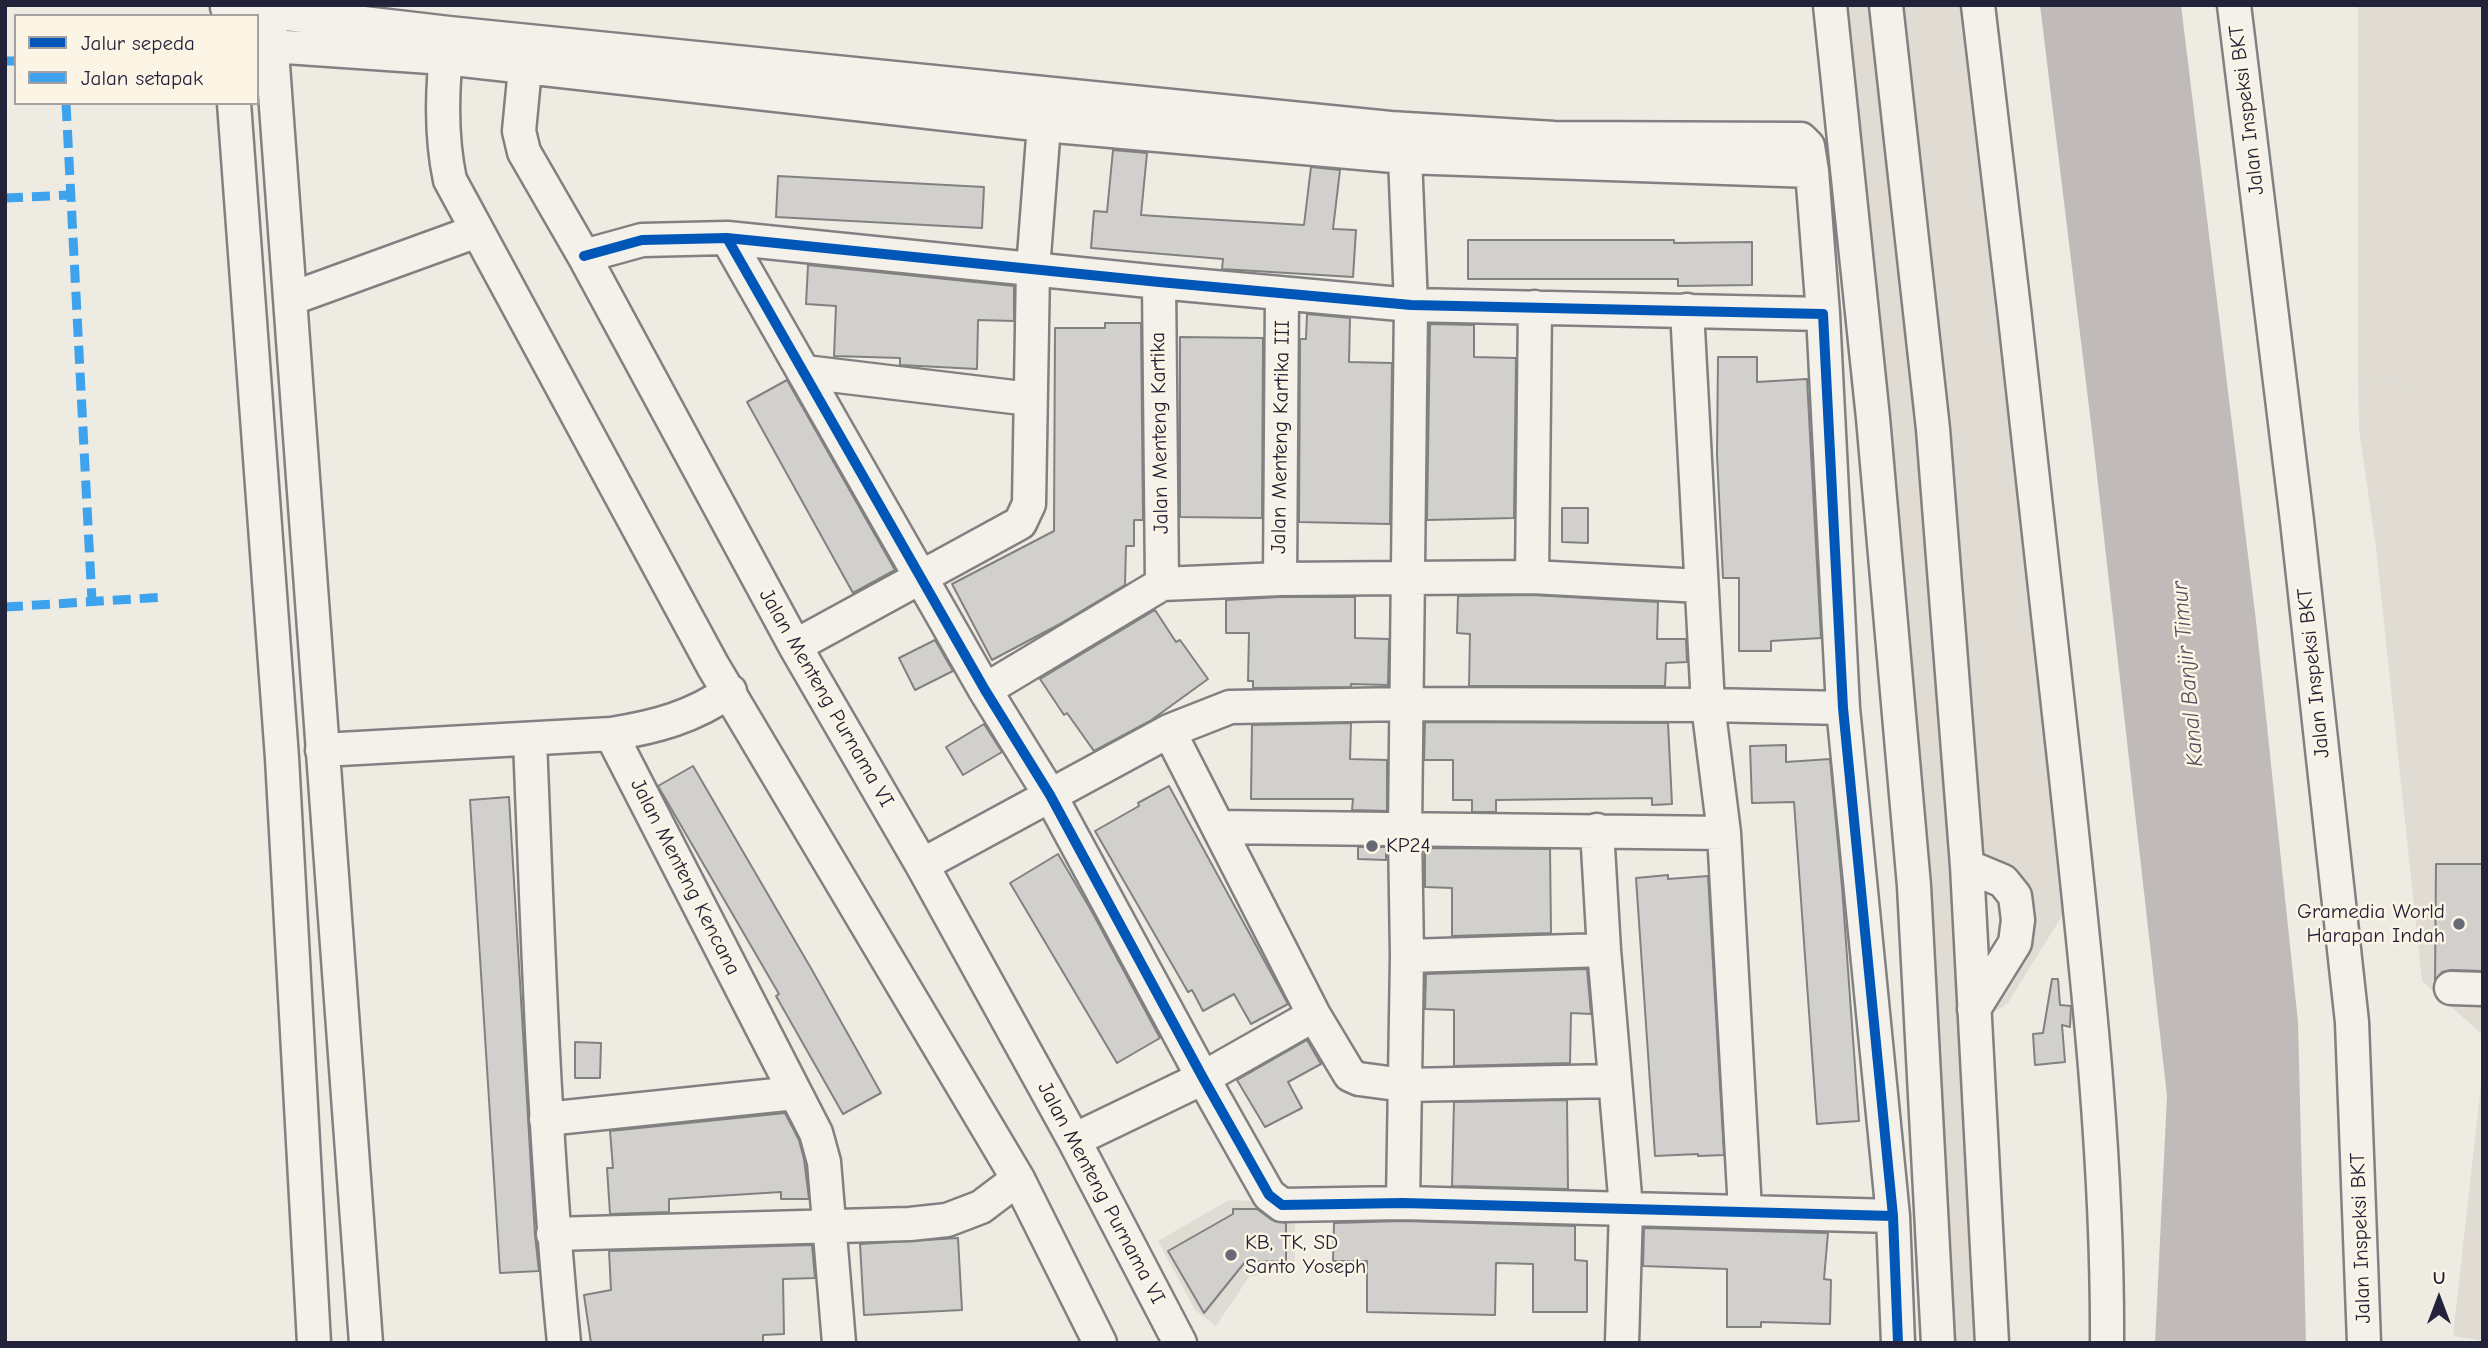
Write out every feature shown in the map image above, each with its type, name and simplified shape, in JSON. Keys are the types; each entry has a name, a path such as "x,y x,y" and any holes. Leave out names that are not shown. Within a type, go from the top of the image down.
{"street":[{"path":"1830,5 1873,418 1914,886 1938,1343"},
{"path":"1886,5 1933,429 1967,866 1992,1343"},
{"path":"1978,5 2034,485 2092,1026 2108,1268 2107,1343"},
{"name":"Jalan Inspeksi BKT","path":"2234,5 2297,522 2352,1022 2364,1343"},
{"path":"227,10 269,8 447,46"},
{"path":"269,8 264,45 290,299 366,1343"},
{"path":"264,45 447,46 1390,128 1554,138 1801,139 1808,146 1812,171 1843,708 1894,1216 1898,1343"},
{"path":"447,46 444,153 450,180 713,666 1018,1179 1100,1343"},
{"path":"526,54 1044,125 1405,157 1812,171"},
{"name":"Jalan Menteng Purnama VI","path":"526,54 520,139 524,152 584,256 795,646 922,865 1074,1140 1180,1343"},
{"path":"234,105 279,728 314,1343"},
{"path":"795,646 1020,523 1025,515 1029,503 1033,268 1044,125"},
{"path":"1402,1203 1410,305 1405,157"},
{"path":"290,299 477,231"},
{"path":"584,256 642,240 727,238 1410,305 1822,314"},
{"path":"727,238 920,579 1050,794 1269,1195 1282,1205 1402,1203 1894,1216"},
{"name":"Jalan Menteng Kartika","path":"1159,282 1162,584"},
{"name":"Jalan Menteng Kartika III","path":"1280,579 1282,294"},
{"path":"1532,577 1535,307"},
{"path":"1687,310 1708,705 1724,833 1745,1210"},
{"path":"805,372 1030,399"},
{"path":"985,690 1162,584 1280,579 1532,577 1701,586"},
{"path":"279,728 321,738 530,740 611,734 649,728 706,708 730,691"},
{"path":"922,865 1169,731 1230,707 1406,704 1843,708"},
{"path":"1169,731 1314,1015 1350,1074 1359,1079 1404,1085 1615,1081"},
{"name":"Jalan Menteng Kencana","path":"611,734 816,1133 824,1162 839,1343"},
{"path":"530,740 546,1119 553,1234 564,1343"},
{"path":"1219,827 1724,833"},
{"path":"1597,830 1604,950 1626,1208 1622,1343"},
{"path":"1967,866 2003,881 2015,896 2018,920 2015,943 1974,1009"},
{"path":"1406,956 1604,950"},
{"path":"2451,988 2483,989"},
{"path":"1074,1140 1203,1078 1314,1015"},
{"path":"546,1119 795,1093"},
{"path":"553,1234 910,1224 947,1220 981,1207 1018,1179"}],"shaded area":[{"path":"1829,5 1977,5 2078,890 2008,1003 1991,1014 1974,1009 2018,920 1967,866 1985,1343 1944,1343"},
{"path":"2358,5 2483,5 2483,390 2432,390 2358,376"},
{"path":"2358,376 2432,390 2483,390 2483,1035 2422,981 2376,548 2359,429"},
{"path":"2483,1067 2483,1341 2453,1336"},
{"name":"KB, TK, SD Santo Yoseph","path":"1229,1200 1295,1203 1295,1269 1249,1277 1216,1326 1195,1310 1158,1241"}],"water":[{"name":"Kanal Banjir Timur","path":"2040,5 2181,5 2256,621 2298,1022 2306,1343 2155,1343 2167,1096 2093,440"}],"building":[{"path":"1113,150 1147,153 1141,215 1304,225 1311,167 1340,170 1333,229 1356,230 1353,277 1222,269 1223,259 1091,248 1094,211 1107,212"},
{"path":"778,176 984,187 982,228 776,217"},
{"path":"1468,240 1752,242 1752,285 1678,286 1678,279 1468,279"},
{"path":"808,265 1014,286 1014,321 978,320 977,369 900,365 900,358 834,356 836,306 806,304"},
{"path":"1307,314 1350,318 1349,362 1392,363 1390,524 1299,522 1300,339 1306,339"},
{"path":"1105,323 1141,323 1143,520 1134,520 1134,546 1126,546 1125,585 992,660 952,584 1054,531 1055,328 1105,328"},
{"path":"1430,324 1474,325 1474,357 1516,358 1514,518 1427,520"},
{"path":"1180,337 1263,338 1262,518 1180,517"},
{"path":"1718,357 1757,357 1757,382 1807,379 1821,638 1771,641 1771,651 1739,651 1739,578 1723,578 1717,455"},
{"path":"787,380 895,570 853,593 747,402"},
{"path":"1562,508 1588,508 1588,543 1562,542"},
{"path":"1532,595 1658,602 1657,639 1686,639 1687,662 1666,663 1665,686 1469,686 1470,634 1457,633 1458,596"},
{"path":"1355,597 1355,638 1389,639 1388,685 1253,688 1253,681 1248,681 1249,633 1226,633 1226,600"},
{"path":"1155,610 1176,642 1180,640 1208,679 1150,721 1094,751 1067,713 1064,715 1040,679"},
{"path":"935,640 953,671 915,690 899,658"},
{"path":"1425,722 1668,723 1672,804 1652,805 1652,798 1496,800 1496,812 1472,812 1472,800 1453,800 1453,760 1424,760"},
{"path":"1351,723 1350,759 1387,760 1387,811 1352,810 1353,799 1251,799 1252,725"},
{"path":"984,724 1002,752 963,775 946,747"},
{"path":"1786,745 1786,762 1830,759 1859,1121 1817,1124 1794,802 1752,803 1750,746"},
{"path":"693,766 881,1093 843,1114 776,996 779,994 658,786"},
{"path":"1169,786 1288,1004 1251,1024 1234,994 1203,1011 1192,990 1188,992 1095,831"},
{"path":"509,797 539,1271 500,1273 470,800"},
{"path":"1358,847 1386,847 1386,860 1358,859"},
{"path":"1425,848 1550,849 1551,933 1452,936 1452,888 1425,887"},
{"path":"1058,854 1160,1038 1117,1063 1010,883"},
{"name":"Gramedia World Harapan Indah","path":"2436,864 2483,864 2483,971 2451,970 2442,972 2435,981"},
{"path":"1668,875 1668,879 1708,876 1724,1155 1655,1156 1636,878"},
{"path":"1587,969 1591,1014 1571,1013 1570,1063 1454,1066 1454,1010 1425,1009 1426,974"},
{"path":"2052,979 2058,979 2060,1005 2071,1006 2070,1027 2062,1025 2065,1062 2035,1065 2033,1034 2043,1033"},
{"path":"1307,1040 1321,1064 1288,1082 1302,1108 1265,1127 1237,1080"},
{"path":"575,1042 601,1043 600,1078 575,1078"},
{"path":"1567,1100 1568,1189 1452,1186 1454,1102"},
{"path":"785,1113 799,1140 809,1199 781,1199 781,1192 669,1199 669,1212 610,1214 607,1168 613,1168 610,1131"},
{"path":"1233,1209 1257,1209 1272,1220 1286,1223 1286,1261 1245,1262 1204,1313 1168,1251 1233,1214"},
{"path":"1403,1221 1575,1226 1575,1260 1587,1261 1587,1312 1533,1312 1533,1264 1496,1263 1495,1315 1367,1312 1367,1261 1333,1261 1334,1223"},
{"path":"1644,1228 1828,1233 1824,1279 1831,1280 1830,1324 1761,1322 1761,1327 1727,1327 1727,1269 1643,1266"},
{"path":"958,1238 962,1310 864,1315 860,1244"},
{"path":"812,1245 815,1278 783,1279 784,1334 763,1335 763,1343 591,1343 584,1295 611,1290 609,1251"}],"marked path":[{"path":"5,61 14,61"},
{"path":"66,105 92,602"},
{"path":"5,198 70,195"},
{"path":"5,607 166,597"}],"cycle path":[{"path":"727,238 985,690 1050,795 1269,1195 1282,1205 1403,1203 1893,1216"},
{"path":"584,256 642,240 727,238 1411,305 1823,314 1843,708 1893,1216 1898,1343"}],"place":[{"name":"KP24","path":"1372,846"},
{"name":"Gramedia World Harapan Indah","path":"2459,924"},
{"name":"KB, TK, SD Santo Yoseph","path":"1231,1255"}]}
